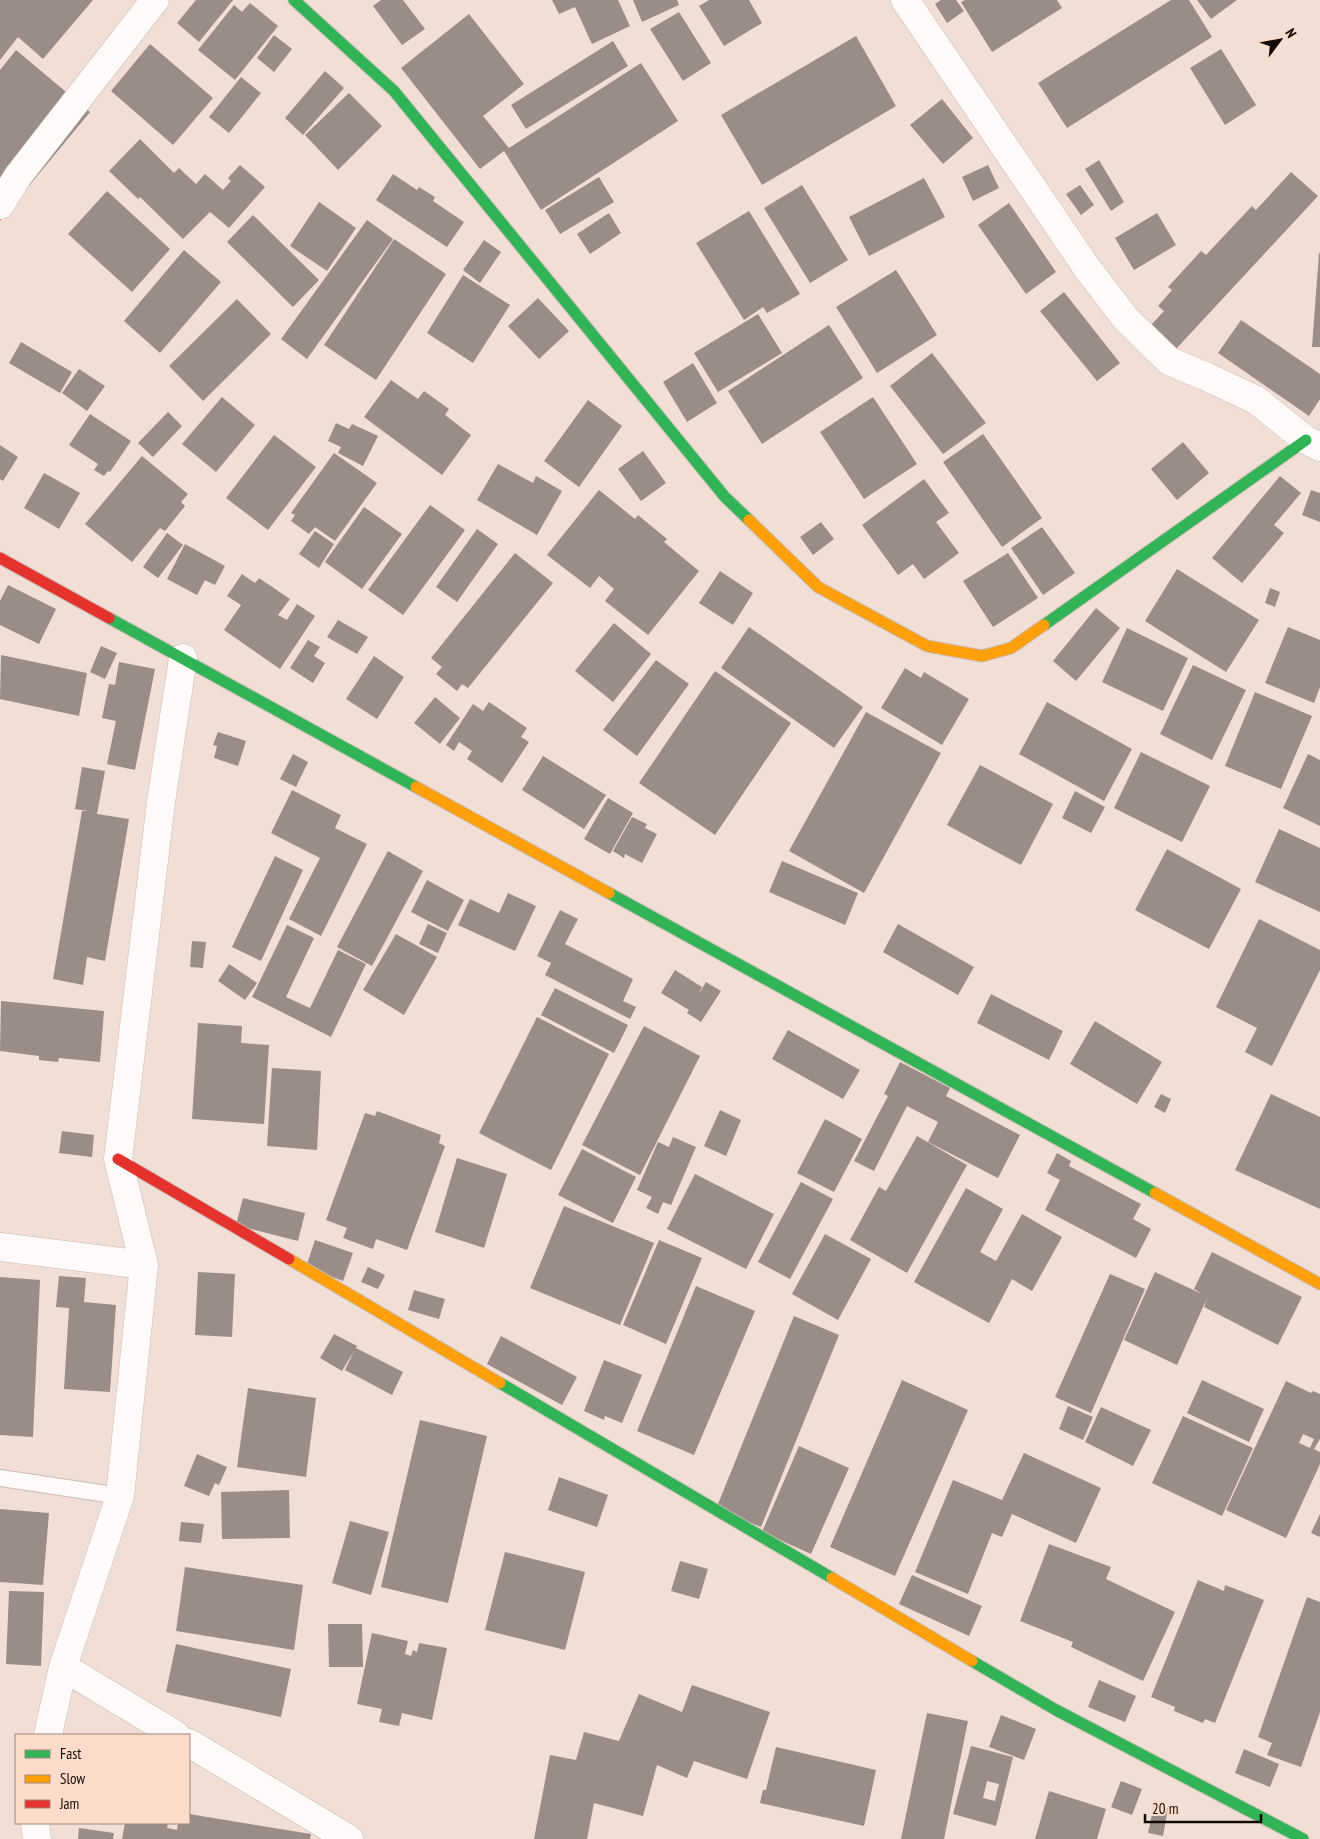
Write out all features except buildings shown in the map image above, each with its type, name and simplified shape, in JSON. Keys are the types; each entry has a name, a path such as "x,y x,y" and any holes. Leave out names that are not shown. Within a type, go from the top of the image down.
{"street":[{"path":"0,205 18,176 155,0"},
{"path":"294,0 394,91 725,498 818,587 926,646 982,656 1011,648 1313,444 1256,400 1168,361 1126,319 1087,268 905,0"},
{"path":"0,558 1320,1284"},
{"path":"48,1734 62,1667 120,1496 144,1265 118,1159 162,802 183,658"},
{"path":"118,1159 1056,1710 1303,1839"},
{"path":"0,1246 144,1265"},
{"path":"62,1667 174,1734"},
{"path":"190,1744 349,1839"},
{"path":"35,1824 37,1839"}],"lane":[{"path":"0,1478 120,1496"}],"traffic: fast":[{"path":"294,0 394,91 725,497 749,520"},
{"path":"1044,625 1306,440"},
{"path":"109,618 416,787"},
{"path":"609,893 1155,1193"},
{"path":"500,1383 832,1578"},
{"path":"972,1661 1056,1710 1303,1839"}],"traffic: slow":[{"path":"749,520 818,587 927,646 982,656 1011,648 1044,625"},
{"path":"416,787 609,893"},
{"path":"1155,1193 1320,1284"},
{"path":"289,1259 500,1383"},
{"path":"832,1578 972,1661"}],"traffic: jam":[{"path":"0,558 109,618"},
{"path":"118,1159 289,1259"}]}
